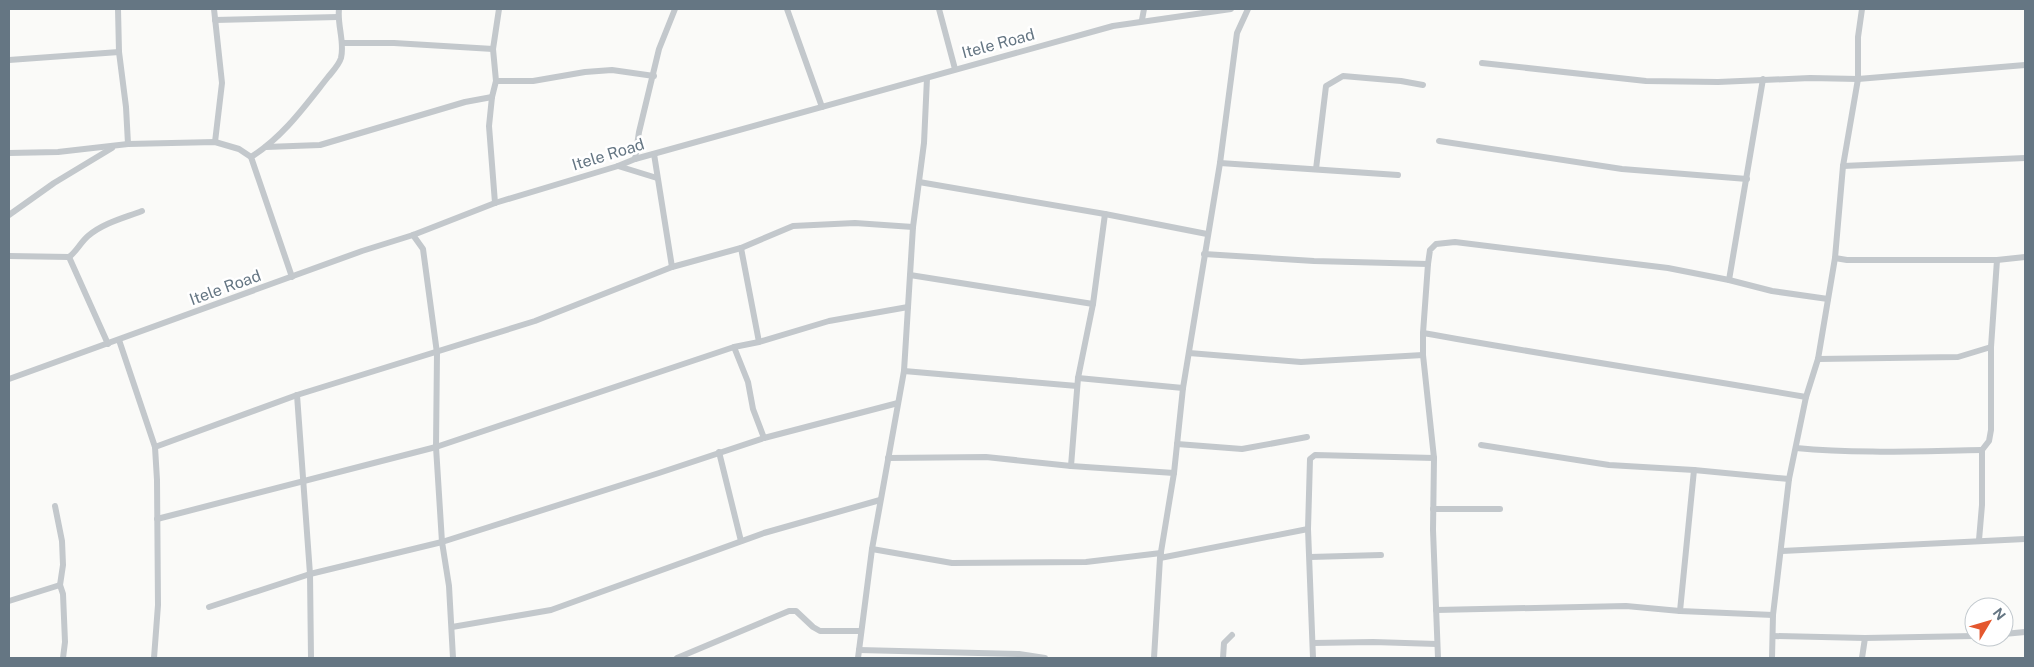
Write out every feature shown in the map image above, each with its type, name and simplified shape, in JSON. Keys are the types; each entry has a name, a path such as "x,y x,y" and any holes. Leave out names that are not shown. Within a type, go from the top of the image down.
{"street":[{"path":"118,9 119,52 126,107 128,144"},
{"path":"214,9 222,83 215,142"},
{"path":"251,156 266,147 298,115 341,60 342,43 338,16 339,9"},
{"path":"495,202 490,126 492,97 496,81 493,49 499,9"},
{"path":"635,160 638,132 654,76 659,49 675,9"},
{"path":"787,9 822,107"},
{"path":"939,9 955,69"},
{"path":"1142,20 1144,9"},
{"name":"Itele Road","path":"9,379 362,251 423,232 495,202 654,154 1113,26 1142,20 1231,9"},
{"path":"1154,658 1160,555 1174,473 1182,388 1220,163 1237,33 1248,9"},
{"path":"1772,658 1773,615 1789,479 1806,398 1818,359 1835,258 1843,166 1858,79 1858,36 1862,9"},
{"path":"215,20 338,16"},
{"path":"342,43 493,49"},
{"path":"9,60 119,52"},
{"path":"1482,63 1594,77 1646,81 1718,82 1763,79 1858,79 2025,65"},
{"path":"496,81 533,82 585,72 612,70 654,76"},
{"path":"1316,169 1326,86 1343,76 1401,81 1423,85"},
{"path":"858,658 880,500 904,371 913,227 924,143 927,78"},
{"path":"1729,280 1748,179 1763,79"},
{"path":"266,147 320,145 465,102 492,97"},
{"path":"1439,141 1622,169 1748,179"},
{"path":"9,153 58,152 128,144 215,142 239,149 251,156 292,276"},
{"path":"9,215 54,183 116,146"},
{"path":"654,154 672,267"},
{"path":"1843,166 2025,158"},
{"path":"1220,163 1398,175"},
{"path":"618,166 657,178"},
{"path":"919,182 1105,214 1207,234"},
{"path":"9,256 69,257 77,252 87,237 99,228 142,211"},
{"path":"1071,466 1078,378 1093,304 1105,214"},
{"path":"155,447 297,395 535,321 672,267 741,248 793,226 855,223 913,227"},
{"path":"423,232 423,249 437,353 436,447 442,542 449,586 453,658"},
{"path":"413,235 423,249"},
{"path":"1438,658 1433,509 1434,458 1423,355 1428,264 1430,250 1436,244 1455,242 1668,268 1772,291 1828,299"},
{"path":"741,248 759,342"},
{"path":"1204,254 1314,261 1428,264"},
{"path":"69,257 108,344"},
{"path":"1835,258 1846,260 1997,260 2025,257"},
{"path":"1979,540 1982,504 1982,450 1989,441 1992,430 1991,347 1997,260"},
{"path":"910,275 1093,304"},
{"path":"157,519 436,447 734,347 759,342 829,321 908,307"},
{"path":"1423,333 1806,398"},
{"path":"119,340 155,447 158,605 154,658"},
{"path":"734,347 748,382 753,409 764,438"},
{"path":"1818,359 1958,357 1991,347"},
{"path":"1189,353 1301,362 1423,355"},
{"path":"904,371 1077,386"},
{"path":"1078,378 1182,388"},
{"path":"297,395 310,574 310,658"},
{"path":"209,607 310,574 442,542 764,438 898,403"},
{"path":"1177,444 1242,448 1306,438"},
{"path":"1481,445 1609,464 1789,479"},
{"path":"1796,448 1882,452 1982,450"},
{"path":"719,452 741,541"},
{"path":"1313,658 1308,529 1308,466 1310,459 1315,455 1434,458"},
{"path":"888,458 986,457 1071,466 1174,473"},
{"path":"1680,611 1694,470"},
{"path":"452,627 551,610 644,578 741,541 880,500"},
{"path":"55,506 62,541 63,565 60,585 63,594 65,642 63,658"},
{"path":"1433,509 1500,509"},
{"path":"872,550 962,563 1086,562 1160,555 1308,529"},
{"path":"1782,551 2025,539"},
{"path":"1310,557 1381,555"},
{"path":"9,601 60,585"},
{"path":"1436,610 1626,606 1680,611 1773,615"},
{"path":"677,658 789,611 796,611 813,628 820,631 861,631"},
{"path":"1223,658 1224,643 1232,635"},
{"path":"1773,636 1864,638 1964,636"},
{"path":"1862,658 1864,638"},
{"path":"1313,643 1438,644"},
{"path":"858,650 1019,654 1045,658"}]}
